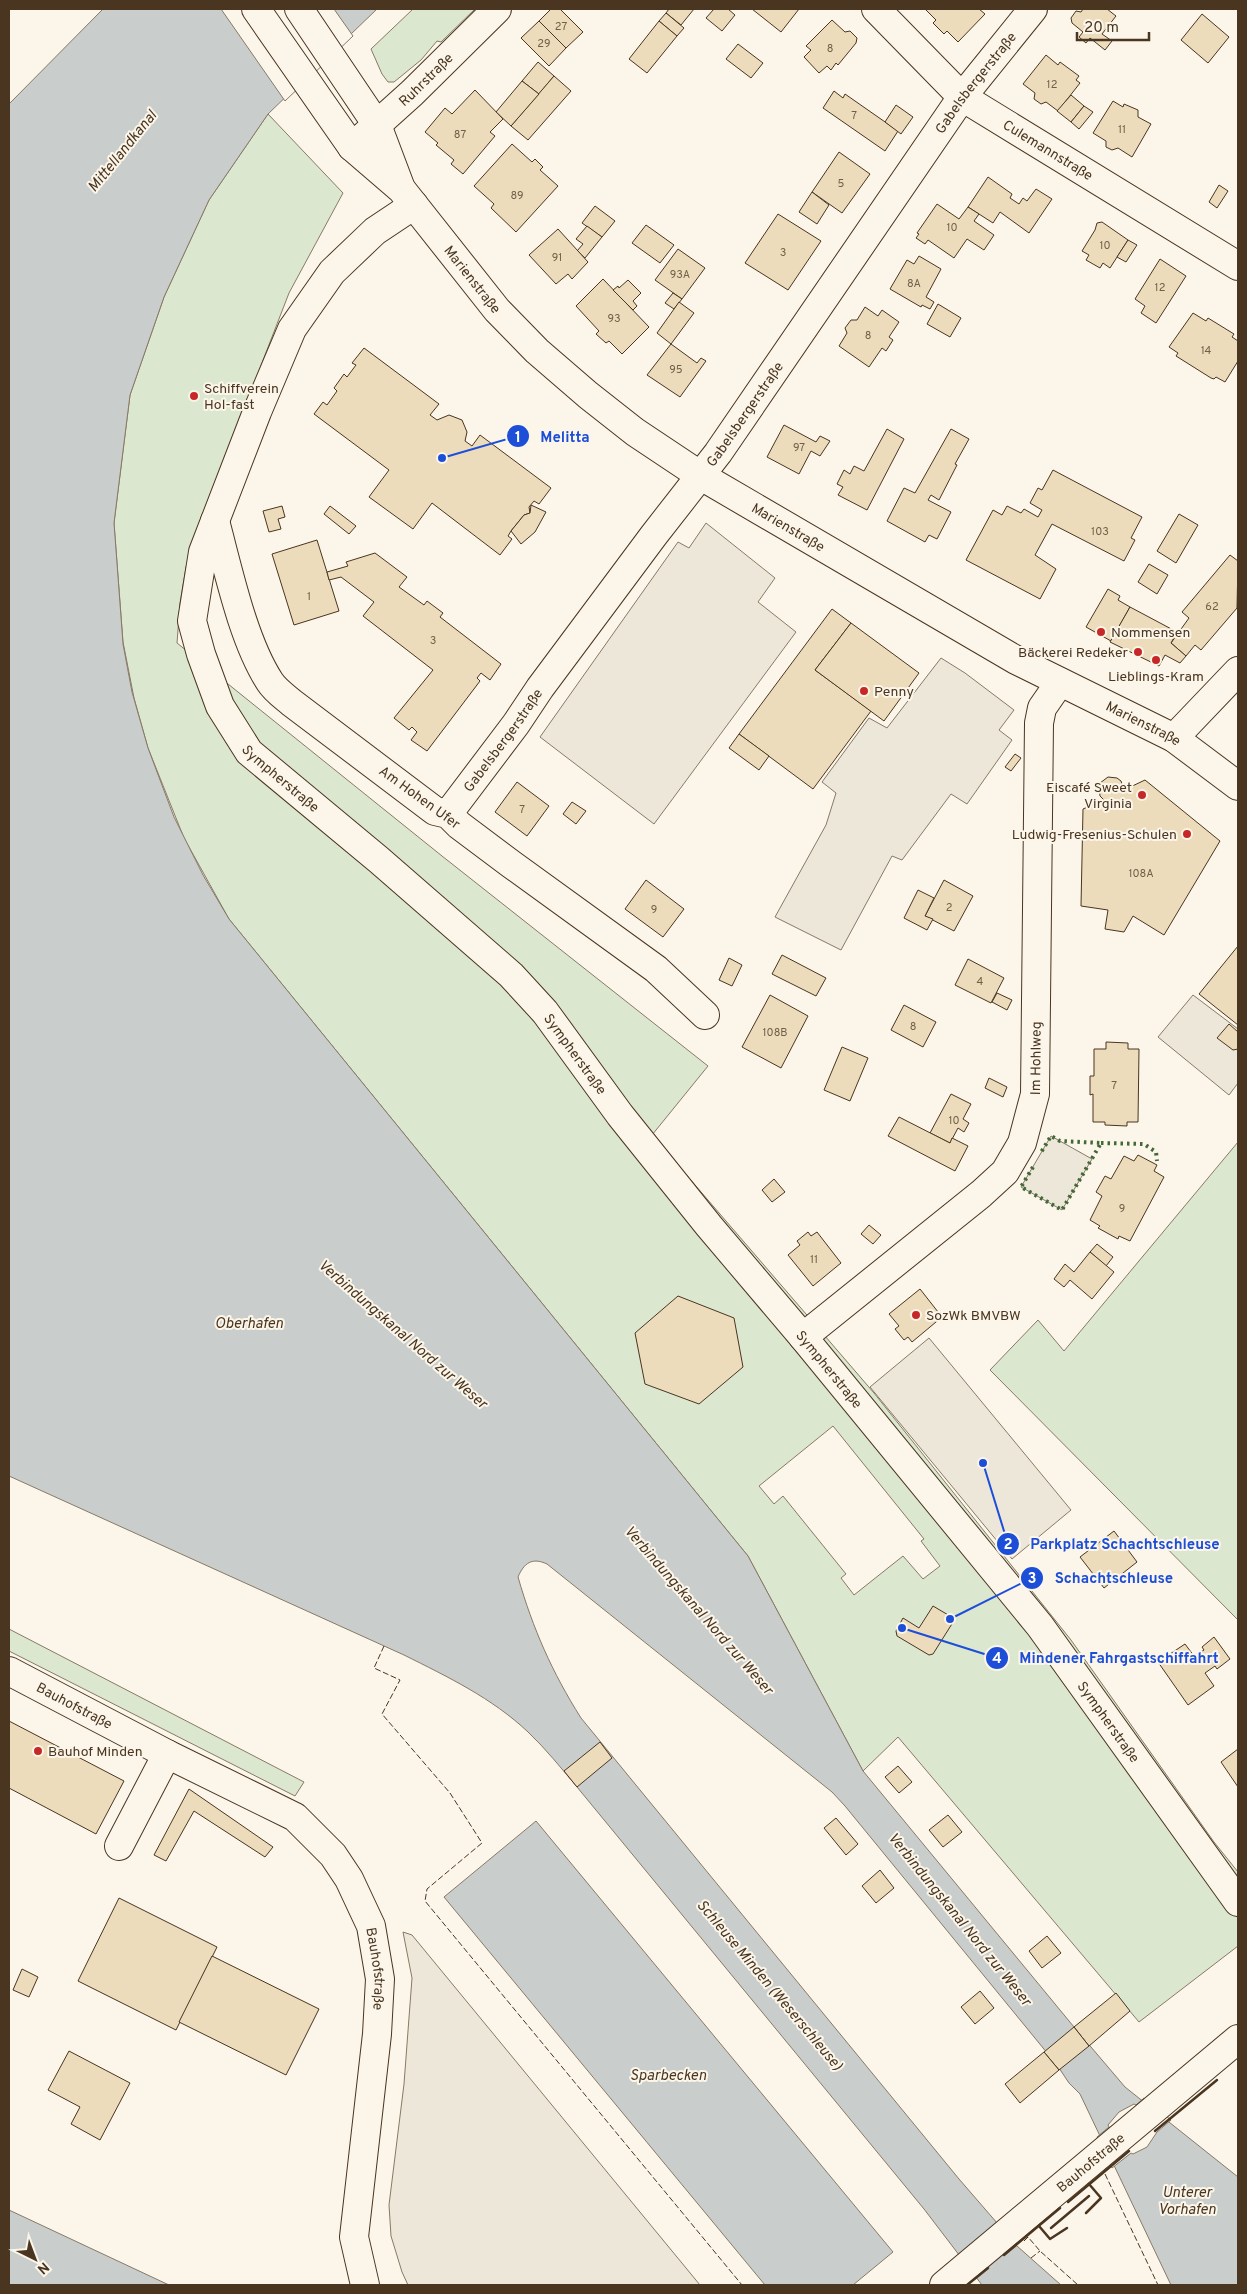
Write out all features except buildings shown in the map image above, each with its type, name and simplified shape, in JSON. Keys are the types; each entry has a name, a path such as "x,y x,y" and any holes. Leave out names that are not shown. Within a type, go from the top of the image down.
{"street":[{"name":"Marienstraße","path":"256,9 352,146 408,198 496,310 537,351 635,432 701,476 1016,660 1174,738 1238,786"},
{"name":"Marienstraße","path":"298,9 377,124 408,198"},
{"name":"Ruhrstraße","path":"352,146 412,93 497,9"},
{"name":"Culemannstraße","path":"876,9 962,97 1238,266"},
{"name":"Gabelsbergerstraße","path":"448,814 654,535 701,476 962,97 1033,9"},
{"name":"Sympherstraße","path":"408,198 332,272 292,329 257,412 203,552 192,620 201,654 220,706 249,752 379,860 511,975 545,1012 620,1115 709,1226 1040,1626 1238,1902"},
{"name":"Am Hohen Ufer","path":"215,521 254,651 270,683 292,703 435,811 448,814 459,825 511,864 656,969 705,1015"},
{"path":"1174,738 1238,671"},
{"name":"Im Hohlweg","path":"802,1337 981,1194 1005,1172 1022,1143 1035,1094 1039,723 1042,708 1060,682"},
{"name":"Bauhofstraße","path":"9,1671 167,1754 295,1817 333,1855 349,1880 371,1926 380,1978 377,2034 354,2237 365,2285"},
{"path":"119,1846 167,1754"},
{"name":"Bauhofstraße","path":"950,2280 1238,2039"}],"green space":[{"path":"413,9 475,9 441,42 437,41 421,60 394,82 388,82 382,74 371,49"},
{"path":"268,114 343,193 289,293 207,505 186,567 180,603 177,643 708,1066 652,1135 874,1393 1071,1640 1214,1842 1238,1872 1238,1946 1139,2022 898,1737 863,1771 748,1556 229,919 184,838 148,748 134,698 123,642 114,523 130,395 164,297 209,200","holes":["833,1426 924,1539 921,1541 940,1566 923,1579 903,1556 854,1595 841,1578 846,1574 783,1496 774,1504 759,1486"]},
{"path":"1238,1142 1238,1620 990,1370 1038,1320 1064,1351"},
{"path":"9,1629 304,1782 295,1796 9,1651"}],"shaded area":[{"path":"706,523 775,578 758,602 796,632 654,824 540,737 678,542 689,548"},
{"path":"941,658 965,673 1014,710 999,730 1012,740 967,804 951,794 902,860 892,856 841,950 775,917 826,825 836,793 822,782 869,718 887,728"},
{"path":"1193,995 1238,1029 1238,1083 1229,1095 1158,1037"},
{"path":"1051,1136 1092,1159 1062,1210 1021,1187"},
{"path":"929,1338 1071,1510 1012,1559 870,1387"},
{"path":"403,1932 412,1935 700,2285 408,2285 391,2236 389,2205 404,2084 412,1978"}],"water":[{"name":"Oberhafen","path":"103,9 377,9 268,114 209,200 164,297 130,395 114,523 123,644 132,692 148,748 174,817 203,875 229,919 748,1556 863,1771 1125,2087 1238,2177 1238,2285 1171,2285 1080,2094 1069,2083 1057,2065 845,1806 832,1792 547,1564 533,1561 523,1568 518,1577 544,1650 581,1718 959,2179 1017,2246 1061,2285 982,2285 924,2209 577,1787 541,1745 500,1709 469,1689 404,1655 9,1476 9,104"},
{"name":"Sparbecken","path":"536,1821 893,2252 853,2285 765,2285 444,1897"},
{"path":"9,2210 169,2285 9,2285"}],"pier":[{"path":"221,9 334,9 353,36 285,101"},
{"path":"1144,2098 1171,2120 1157,2132 1147,2147 1133,2154 1131,2153 1112,2168 1097,2137 1109,2127 1108,2125 1119,2112 1134,2104 1136,2105"}],"hedge":[{"path":"1033,1167 1021,1187 1062,1210 1101,1143 1060,1141 1051,1136 1040,1154"},
{"path":"1101,1143 1144,1144 1156,1152 1157,1161"}],"fence":[{"path":"384,1646 374,1668 400,1680 382,1714 450,1793 482,1843 427,1889 425,1901 742,2285"},
{"path":"1105,2174 1158,2285"},
{"path":"1024,2241 1028,2237 1040,2251 1078,2285"},
{"path":"1031,2258 1040,2251"}],"wall":[{"path":"1155,2131 1217,2080"},
{"path":"1068,2202 1129,2151"},
{"path":"1086,2213 1101,2198 1089,2184"},
{"path":"1051,2228 1089,2196"},
{"path":"1004,2255 1060,2208"},
{"path":"1039,2226 1050,2239 1067,2228"},
{"path":"967,2285 988,2268"}],"place":[{"name":"Schiffverein Hol-fast","path":"194,396"},
{"name":"Melitta","path":"442,458"},
{"name":"Nommensen","path":"1101,632"},
{"name":"Bäckerei Redeker","path":"1138,652"},
{"name":"Lieblings-Kram","path":"1156,660"},
{"name":"Penny","path":"864,691"},
{"name":"Eiscafé Sweet Virginia","path":"1142,795"},
{"name":"Ludwig-Fresenius-Schulen","path":"1187,834"},
{"name":"SozWk BMVBW","path":"916,1315"},
{"name":"Parkplatz Schachtschleuse","path":"983,1463"},
{"name":"Schachtschleuse","path":"950,1619"},
{"name":"Mindener Fahrgastschiffahrt","path":"902,1628"},
{"name":"Bauhof Minden","path":"38,1751"}],"water label":[{"name":"Mittellandkanal","path":"122,151"},
{"name":"Verbindungskanal Nord zur Weser","path":"403,1334"},
{"name":"Verbindungskanal Nord zur Weser","path":"699,1610"},
{"name":"Verbindungskanal Nord zur Weser","path":"960,1919"},
{"name":"Schleuse Minden (Weserschleuse)","path":"770,1985"},
{"name":"Unterer Vorhafen","path":"1187,2200"}]}
